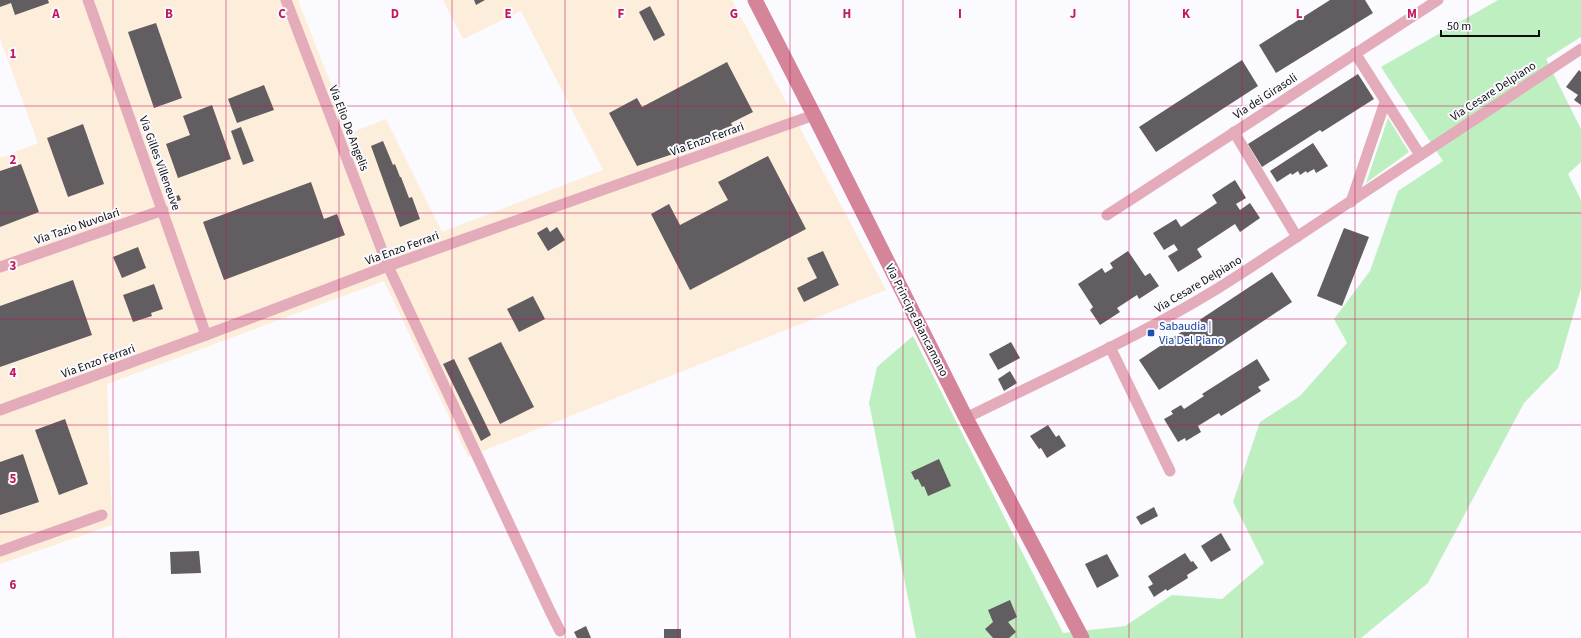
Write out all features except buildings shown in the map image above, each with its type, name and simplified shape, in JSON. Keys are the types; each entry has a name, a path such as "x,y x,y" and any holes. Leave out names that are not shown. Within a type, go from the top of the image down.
{"street":[{"name":"Via Gilles Villeneuve","path":"88,0 206,335"},
{"name":"Via Elio De Angelis","path":"286,0 388,266 560,631"},
{"name":"Via Principe Biancamano","path":"755,0 966,418 1082,638"},
{"name":"Via dei Girasoli","path":"1106,215 1438,0"},
{"name":"Via Cesare Delpiano","path":"966,418 1189,306 1351,202 1581,49"},
{"path":"1355,53 1420,155"},
{"path":"1351,202 1385,102"},
{"name":"Via Enzo Ferrari","path":"0,410 206,335 388,266 814,115"},
{"path":"1234,132 1297,237"},
{"name":"Via Tazio Nuvolari","path":"0,267 163,210"},
{"path":"1110,347 1170,471"},
{"path":"0,551 102,515"}],"shaded area":[{"path":"0,0 298,0 350,133 386,119 442,232 603,170 521,11 463,39 443,0 732,0 886,290 468,457 384,281 107,384 112,525 0,564 0,158 38,143 0,39"}],"green space":[{"path":"1498,0 1581,0 1581,37 1546,59 1581,129 1581,162 1568,174 1581,200 1581,288 1558,368 1524,403 1428,583 1361,638 916,638 869,403 877,367 913,336 1063,633 1125,626 1172,595 1222,599 1264,563 1233,502 1260,422 1300,396 1347,343 1334,319 1370,271 1398,191 1443,161 1381,67"},
{"path":"1388,118 1409,152 1366,183"}],"place":[{"name":"Sabaudia | Via Del Piano","path":"1151,333"}]}
